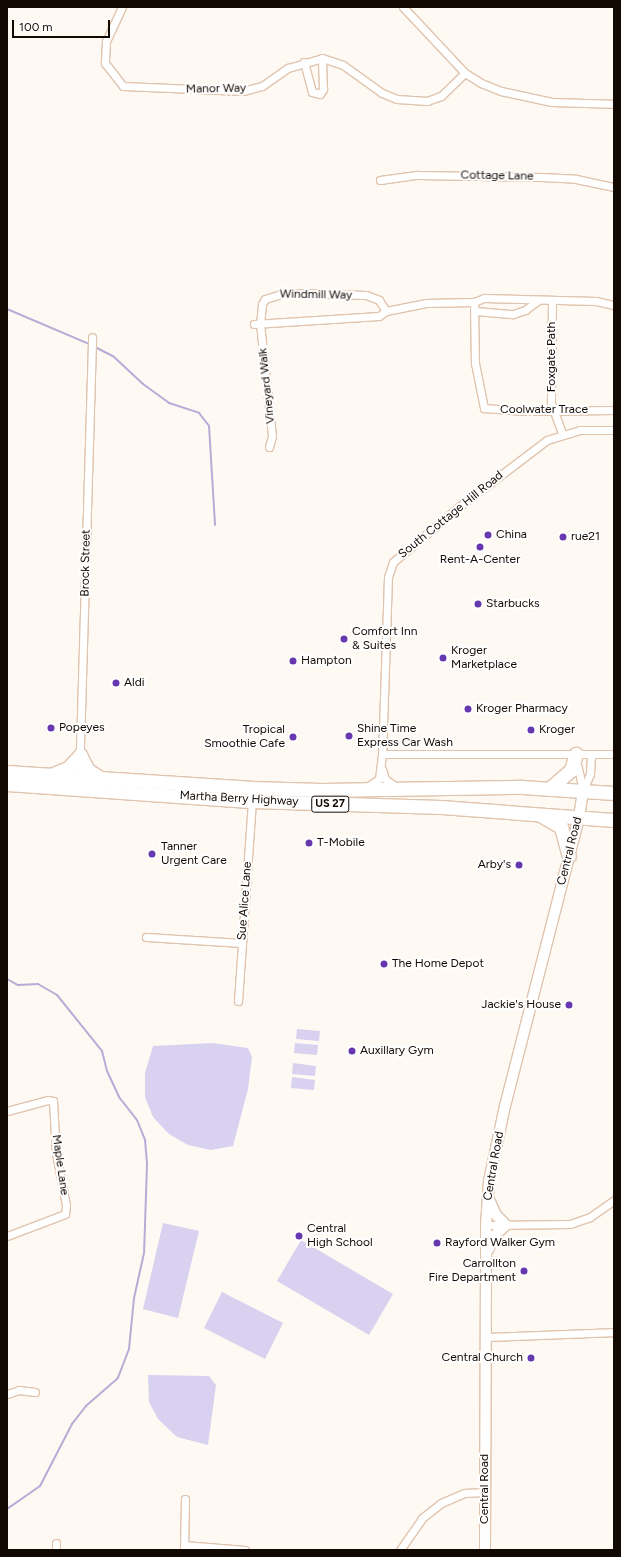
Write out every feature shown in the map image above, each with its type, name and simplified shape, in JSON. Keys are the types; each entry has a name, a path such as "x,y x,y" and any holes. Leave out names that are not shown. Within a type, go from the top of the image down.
{"highway":[{"path":"549,789 571,770 576,754"},
{"path":"48,775 68,768 80,755 88,770 102,779"},
{"name":"Martha Berry Highway","path":"7,772 48,775 79,784 102,779 253,794 399,788 549,789 614,793"},
{"name":"Martha Berry Highway","path":"7,784 79,784 253,794 614,820"},
{"path":"539,814 561,827 569,856"}],"street":[{"name":"Manor Way","path":"122,7 106,41 105,63 123,86 243,91 262,86 288,68 304,62 322,58"},
{"path":"403,7 465,73 501,91 552,102 614,104"},
{"path":"304,62 312,92 320,94 323,89 322,58 342,65 382,93 397,99 427,101 441,96 465,73"},
{"name":"Cottage Lane","path":"380,180 417,175 541,177 576,179 614,187"},
{"name":"Windmill Way","path":"386,311 379,300 366,295 276,293 265,299 262,304 257,324 379,316 386,311 426,303 474,302 484,298 596,301 614,305"},
{"path":"476,311 513,314 525,310 539,300"},
{"name":"Foxgate Path","path":"552,301 551,403 562,434"},
{"name":"Coolwater Trace","path":"474,302 476,311 475,363 484,408 554,411 614,410"},
{"name":"Vineyard Walk","path":"257,324 272,436 269,447"},
{"name":"Brock Street","path":"79,784 92,337"},
{"name":"South Cottage Hill Road","path":"381,768 388,577 393,562 531,451 547,440 562,434 580,430 614,430"},
{"path":"382,754 614,754"},
{"name":"Central Road","path":"576,754 577,774 583,791"},
{"name":"Central Road","path":"485,1550 485,1255 488,1197 495,1151 579,817 583,791 590,774 591,754"},
{"path":"381,768 385,779 399,788"},
{"path":"362,789 379,779 381,768"},
{"name":"Sue Alice Lane","path":"238,1001 253,794"},
{"path":"146,937 242,943"},
{"name":"Maple Lane","path":"7,1111 48,1100 53,1101 56,1153 66,1205 65,1214 7,1236"},
{"path":"488,1197 496,1214 506,1225"},
{"path":"486,1225 570,1224 596,1214 614,1200"},
{"path":"485,1255 494,1236 506,1225"},
{"path":"485,1337 614,1332"},
{"path":"7,1394 19,1390 35,1392"},
{"path":"400,1550 422,1518 441,1503 465,1494 485,1492"},
{"path":"185,1499 184,1548 245,1550"}],"shaded area":[{"path":"297,1029 320,1031 319,1041 296,1039"},
{"path":"212,1043 248,1048 252,1057 248,1089 233,1146 211,1150 188,1145 169,1134 153,1117 145,1097 145,1073 153,1046"},
{"path":"295,1043 318,1045 317,1055 294,1053"},
{"path":"293,1063 316,1066 315,1076 292,1074"},
{"path":"292,1077 315,1080 314,1090 291,1088"},
{"path":"163,1223 199,1231 178,1318 143,1309"},
{"path":"301,1240 393,1294 369,1335 277,1281"},
{"path":"222,1292 283,1323 265,1359 204,1328"},
{"path":"148,1375 209,1376 216,1385 208,1445 177,1437 158,1419 149,1402"}],"waterway":[{"path":"7,309 89,344"},
{"path":"93,346 113,356 143,384 169,403 199,413 209,426 215,525"},
{"path":"7,979 18,985 38,984 57,995 102,1051 107,1071 119,1097 137,1120 145,1140 147,1164 144,1253 134,1298 129,1349 118,1378 86,1406 72,1424 40,1486 7,1509"}],"place":[{"name":"China","path":"488,535"},
{"name":"rue21","path":"563,537"},
{"name":"Rent-A-Center","path":"480,547"},
{"name":"Starbucks","path":"478,604"},
{"name":"Comfort Inn & Suites","path":"344,639"},
{"name":"Kroger Marketplace","path":"443,658"},
{"name":"Hampton","path":"293,661"},
{"name":"Aldi","path":"116,683"},
{"name":"Kroger Pharmacy","path":"468,709"},
{"name":"Popeyes","path":"51,728"},
{"name":"Kroger","path":"531,730"},
{"name":"Shine Time Express Car Wash","path":"349,736"},
{"name":"Tropical Smoothie Cafe","path":"293,737"},
{"name":"T-Mobile","path":"309,843"},
{"name":"Tanner Urgent Care","path":"152,854"},
{"name":"Arby's","path":"519,865"},
{"name":"The Home Depot","path":"384,964"},
{"name":"Jackie's House","path":"569,1005"},
{"name":"Auxillary Gym","path":"352,1051"},
{"name":"Central High School","path":"299,1236"},
{"name":"Rayford Walker Gym","path":"437,1243"},
{"name":"Carrollton Fire Department","path":"524,1271"},
{"name":"Central Church","path":"531,1358"}]}
